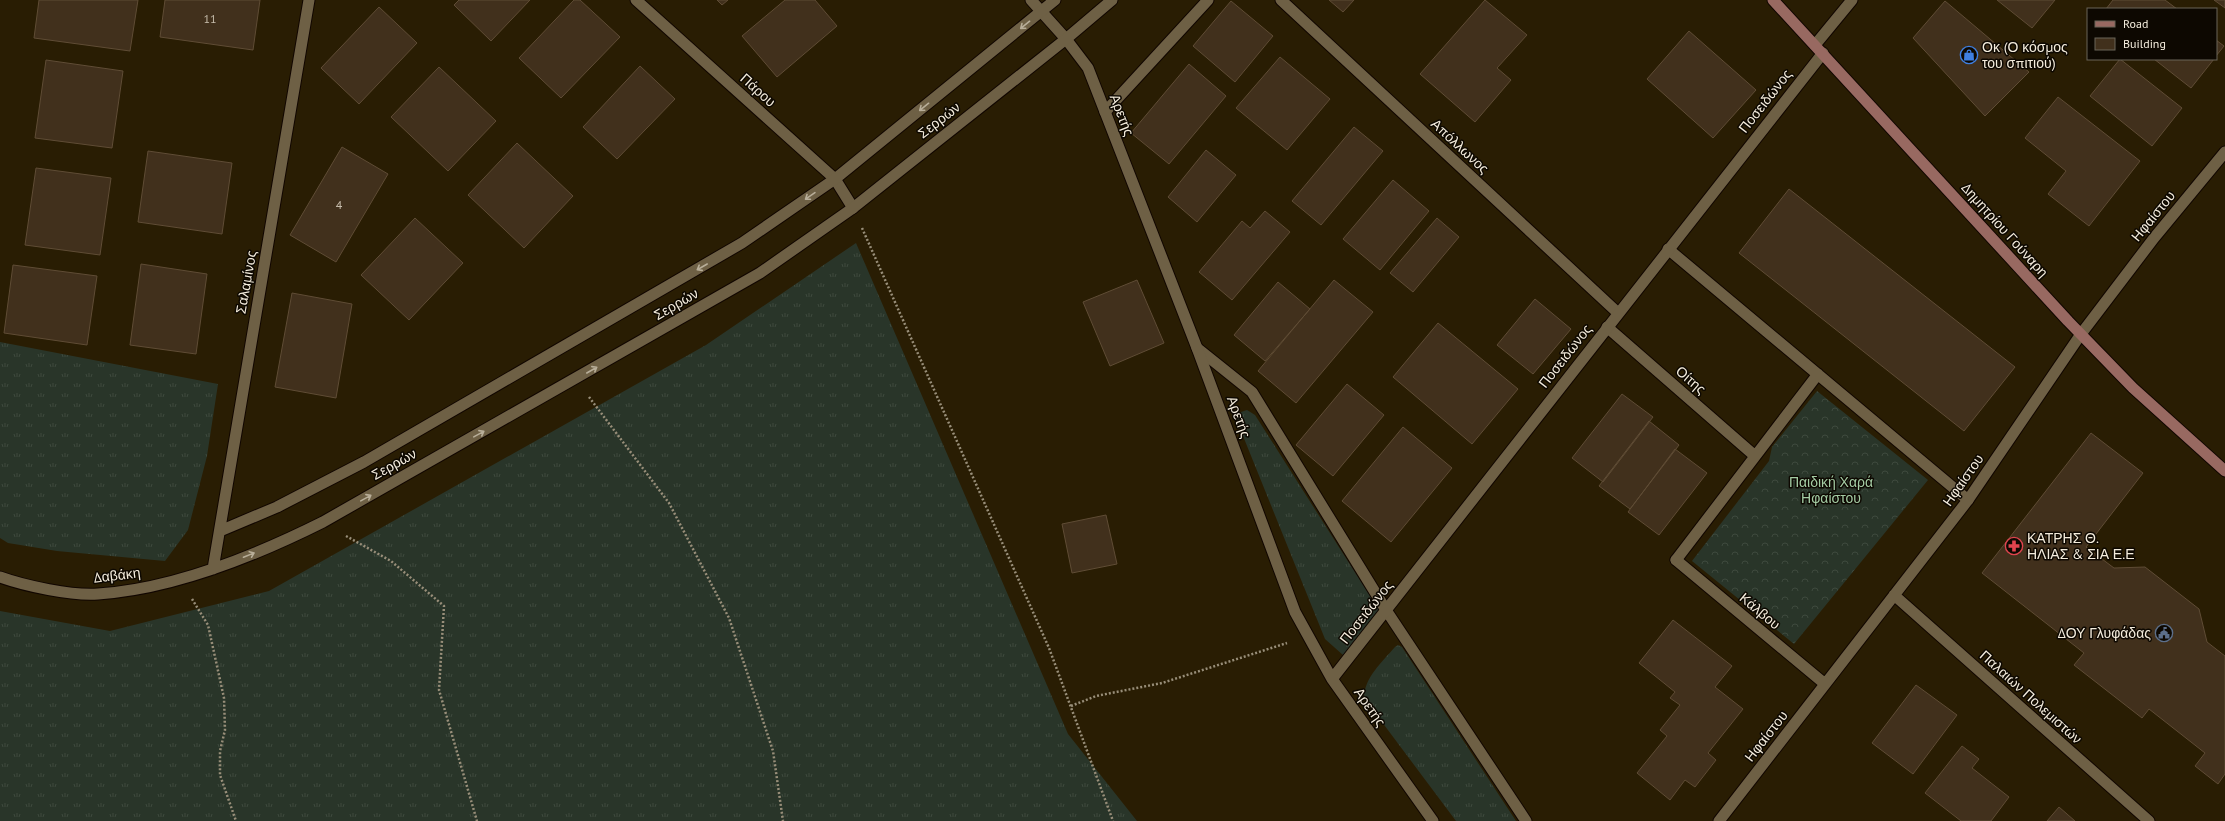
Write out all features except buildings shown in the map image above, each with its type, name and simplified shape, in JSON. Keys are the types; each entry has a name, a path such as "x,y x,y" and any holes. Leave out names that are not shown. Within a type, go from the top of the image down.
{"main road":[{"name":"Δημητρίου Γούναρη","path":"1773,0 2081,334 2133,388 2225,471"}],"street":[{"name":"Σαλαμίνος","path":"213,570 309,0"},
{"name":"Πάρου","path":"636,0 835,179 853,208"},
{"name":"Αρετής","path":"1030,0 1066,39 1088,68 1197,348 1295,612 1332,679 1433,821"},
{"name":"Σερρών","path":"220,531 277,507 364,462 742,243 835,179 1055,0"},
{"name":"Σερρών","path":"213,570 287,540 322,522 576,379 760,273 853,208 1066,39 1112,0"},
{"path":"1105,112 1208,0"},
{"name":"Απόλλωνος","path":"1281,0 1618,313"},
{"name":"Ποσειδώνος","path":"1332,679 1668,248 1819,49 1852,0"},
{"name":"Ηφαίστου","path":"1719,821 1968,500 2081,334 2154,238 2225,152"},
{"path":"1668,248 1968,500"},
{"name":"Οίτης","path":"1607,327 1755,456"},
{"path":"1197,348 1252,392 1386,610 1526,821"},
{"path":"1755,456 1818,374"},
{"name":"Κάλβου","path":"1755,456 1676,560 1825,684"},
{"name":"Δαβάκη","path":"0,577 51,590 97,594 138,589 213,570"},
{"name":"Παλαιών Πολεμιστών","path":"1894,595 2149,821"}],"path":[{"path":"853,208 1049,648 1113,821"},
{"path":"576,379 669,503 729,618 773,751 783,821"},
{"path":"322,522 391,561 444,606 438,690 477,821"},
{"path":"179,578 208,625 224,698 225,730 220,751 220,775 236,821"},
{"path":"1071,706 1096,696 1162,683 1308,636"}],"green space":[{"path":"856,243 1068,734 1137,821 0,821 0,611 110,631 269,591 706,345"},
{"path":"0,342 218,384 207,456 188,530 165,561 57,551 8,543 0,538"},
{"name":"Παιδική Χαρά Ηφαίστου","path":"1817,391 1928,480 1794,644 1692,561 1769,461 1772,447"},
{"path":"1247,410 1255,415 1384,618 1350,656 1343,655 1325,639 1241,431 1237,418 1241,412"},
{"path":"1398,645 1402,647 1516,821 1456,821 1364,698 1370,677 1379,664"}],"place":[{"name":"Οκ (Ο κόσμος του σπιτιού)","path":"1969,55"},
{"name":"ΚΑΤΡΗΣ Θ. ΗΛΙΑΣ & ΣΙΑ Ε.Ε","path":"2014,546"},
{"name":"ΔΟΥ Γλυφάδας","path":"2164,633"}]}
